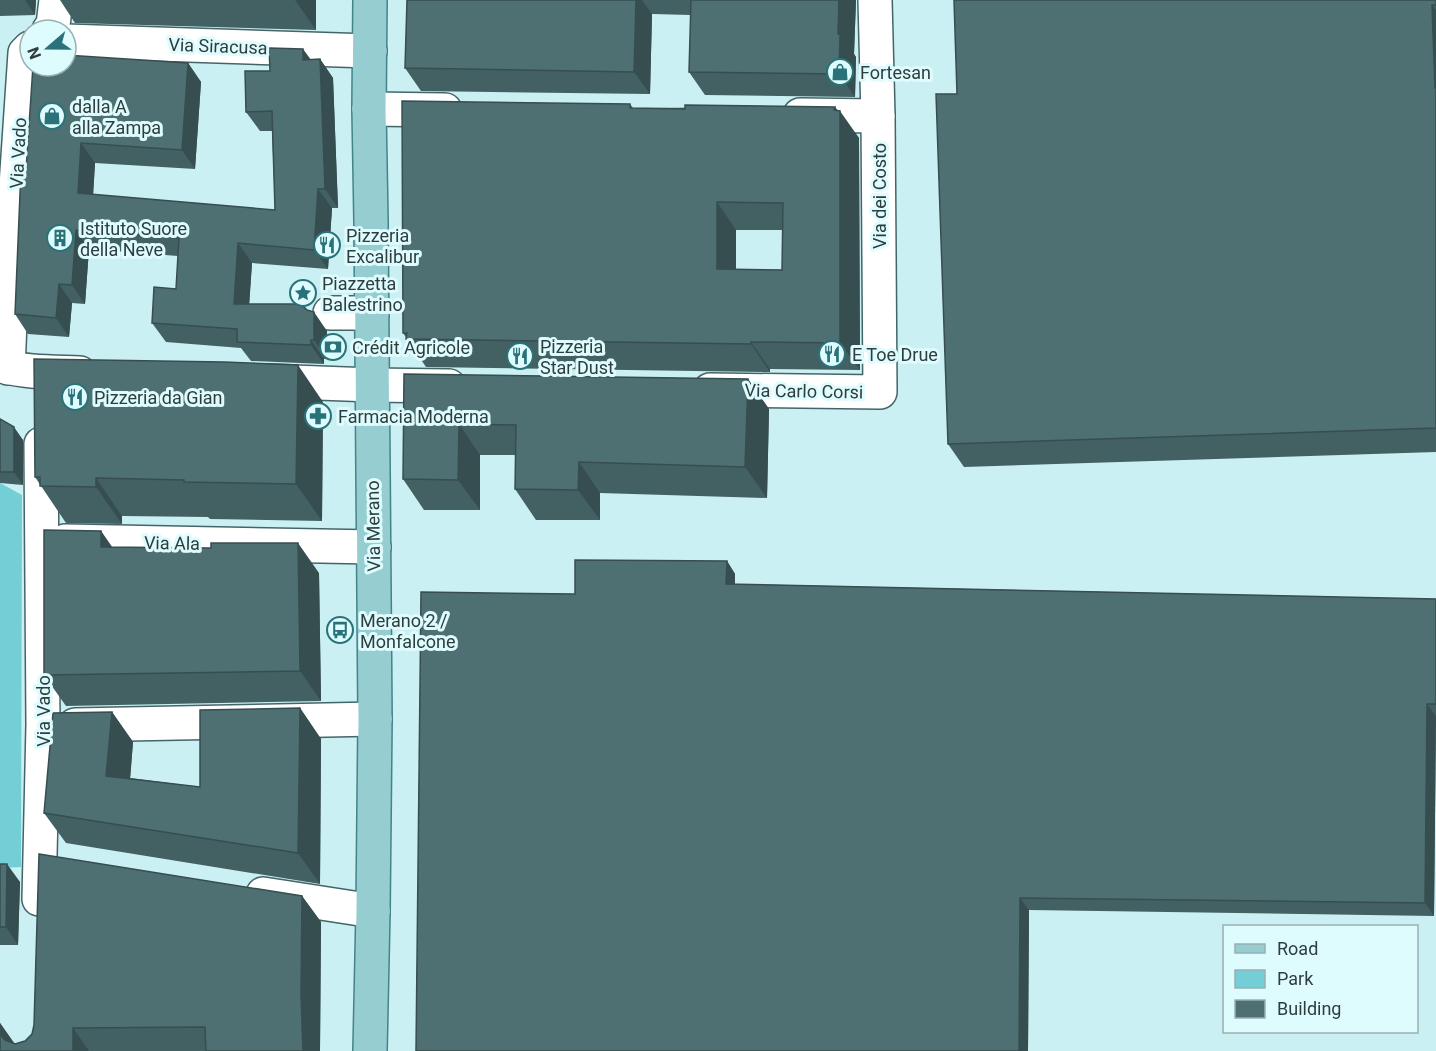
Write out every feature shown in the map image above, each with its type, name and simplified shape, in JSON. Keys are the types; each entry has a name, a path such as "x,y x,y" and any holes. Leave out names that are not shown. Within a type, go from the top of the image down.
{"main road":[{"name":"Via Merano","path":"370,0 375,719 370,1051"}],"street":[{"path":"54,18 56,0"},
{"name":"Via dei Costo","path":"875,0 880,392"},
{"name":"Via Siracusa","path":"78,41 370,51"},
{"name":"Via Vado","path":"4,366 23,78"},
{"path":"369,109 476,111"},
{"path":"772,114 878,116"},
{"path":"330,313 372,313"},
{"path":"4,366 41,372 112,374"},
{"name":"Via Vado","path":"38,926 43,725 41,372"},
{"path":"240,380 372,386 477,387"},
{"name":"Via Carlo Corsi","path":"679,389 880,392"},
{"name":"Via Ala","path":"42,541 374,547"},
{"path":"43,725 375,719"},
{"path":"40,858 75,863"},
{"path":"235,889 373,911"}],"green space":[{"path":"0,483 22,495 21,867 0,868"}],"building":[{"path":"407,0 636,0 634,72 405,68"},
{"path":"691,0 839,0 839,74 689,72"},
{"path":"954,0 1436,0 1436,5 1432,5 1436,88 1436,428 948,444 936,94 957,94"},
{"path":"269,48 303,49 303,60 320,59 325,189 318,189 314,250 238,243 234,304 301,304 307,310 314,312 314,340 311,340 311,345 237,342 237,329 152,323 154,287 176,289 179,238 76,230 72,285 59,284 56,318 15,314 21,170 26,170 32,78 78,78 78,56 188,63 182,150 81,143 78,193 275,210 272,111 246,112 245,71 270,71"},
{"path":"402,101 630,104 630,108 685,109 685,105 835,107 834,110 840,111 840,343 751,342 751,344 406,339 407,333 403,333","holes":["717,202 783,203 782,270 717,269"]},
{"path":"34,359 298,365 296,484 96,478 96,487 40,486 40,477 35,477"},
{"path":"404,374 748,379 745,467 579,462 578,490 515,489 516,425 459,424 458,480 403,479"},
{"path":"0,419 14,427 14,472 0,472"},
{"path":"44,530 101,531 101,547 211,548 211,543 298,543 300,671 44,675"},
{"path":"575,560 727,561 726,584 1436,599 1436,704 1427,704 1425,903 1020,898 1019,1051 416,1051 421,592 575,594"},
{"path":"300,708 298,853 44,813 53,713 112,712 106,776 200,787 200,710"},
{"path":"39,854 302,896 303,1051 206,1051 205,1027 73,1028 73,1051 0,1051 0,1034 5,1040 15,1044 25,1041 32,1034 34,1025"},
{"path":"0,864 7,864 6,927 0,927"}],"place":[{"name":"Fortesan","path":"840,72"},
{"name":"dalla A alla Zampa","path":"52,116"},
{"name":"Istituto Suore della Neve","path":"60,238"},
{"name":"Pizzeria Excalibur","path":"327,245"},
{"name":"Piazzetta Balestrino","path":"303,293"},
{"name":"Crédit Agricole","path":"333,347"},
{"name":"E Toe Drue","path":"832,354"},
{"name":"Pizzeria Star Dust","path":"520,356"},
{"name":"Pizzeria da Gian","path":"75,397"},
{"name":"Farmacia Moderna","path":"318,416"},
{"name":"Merano 2 / Monfalcone","path":"340,630"}]}
